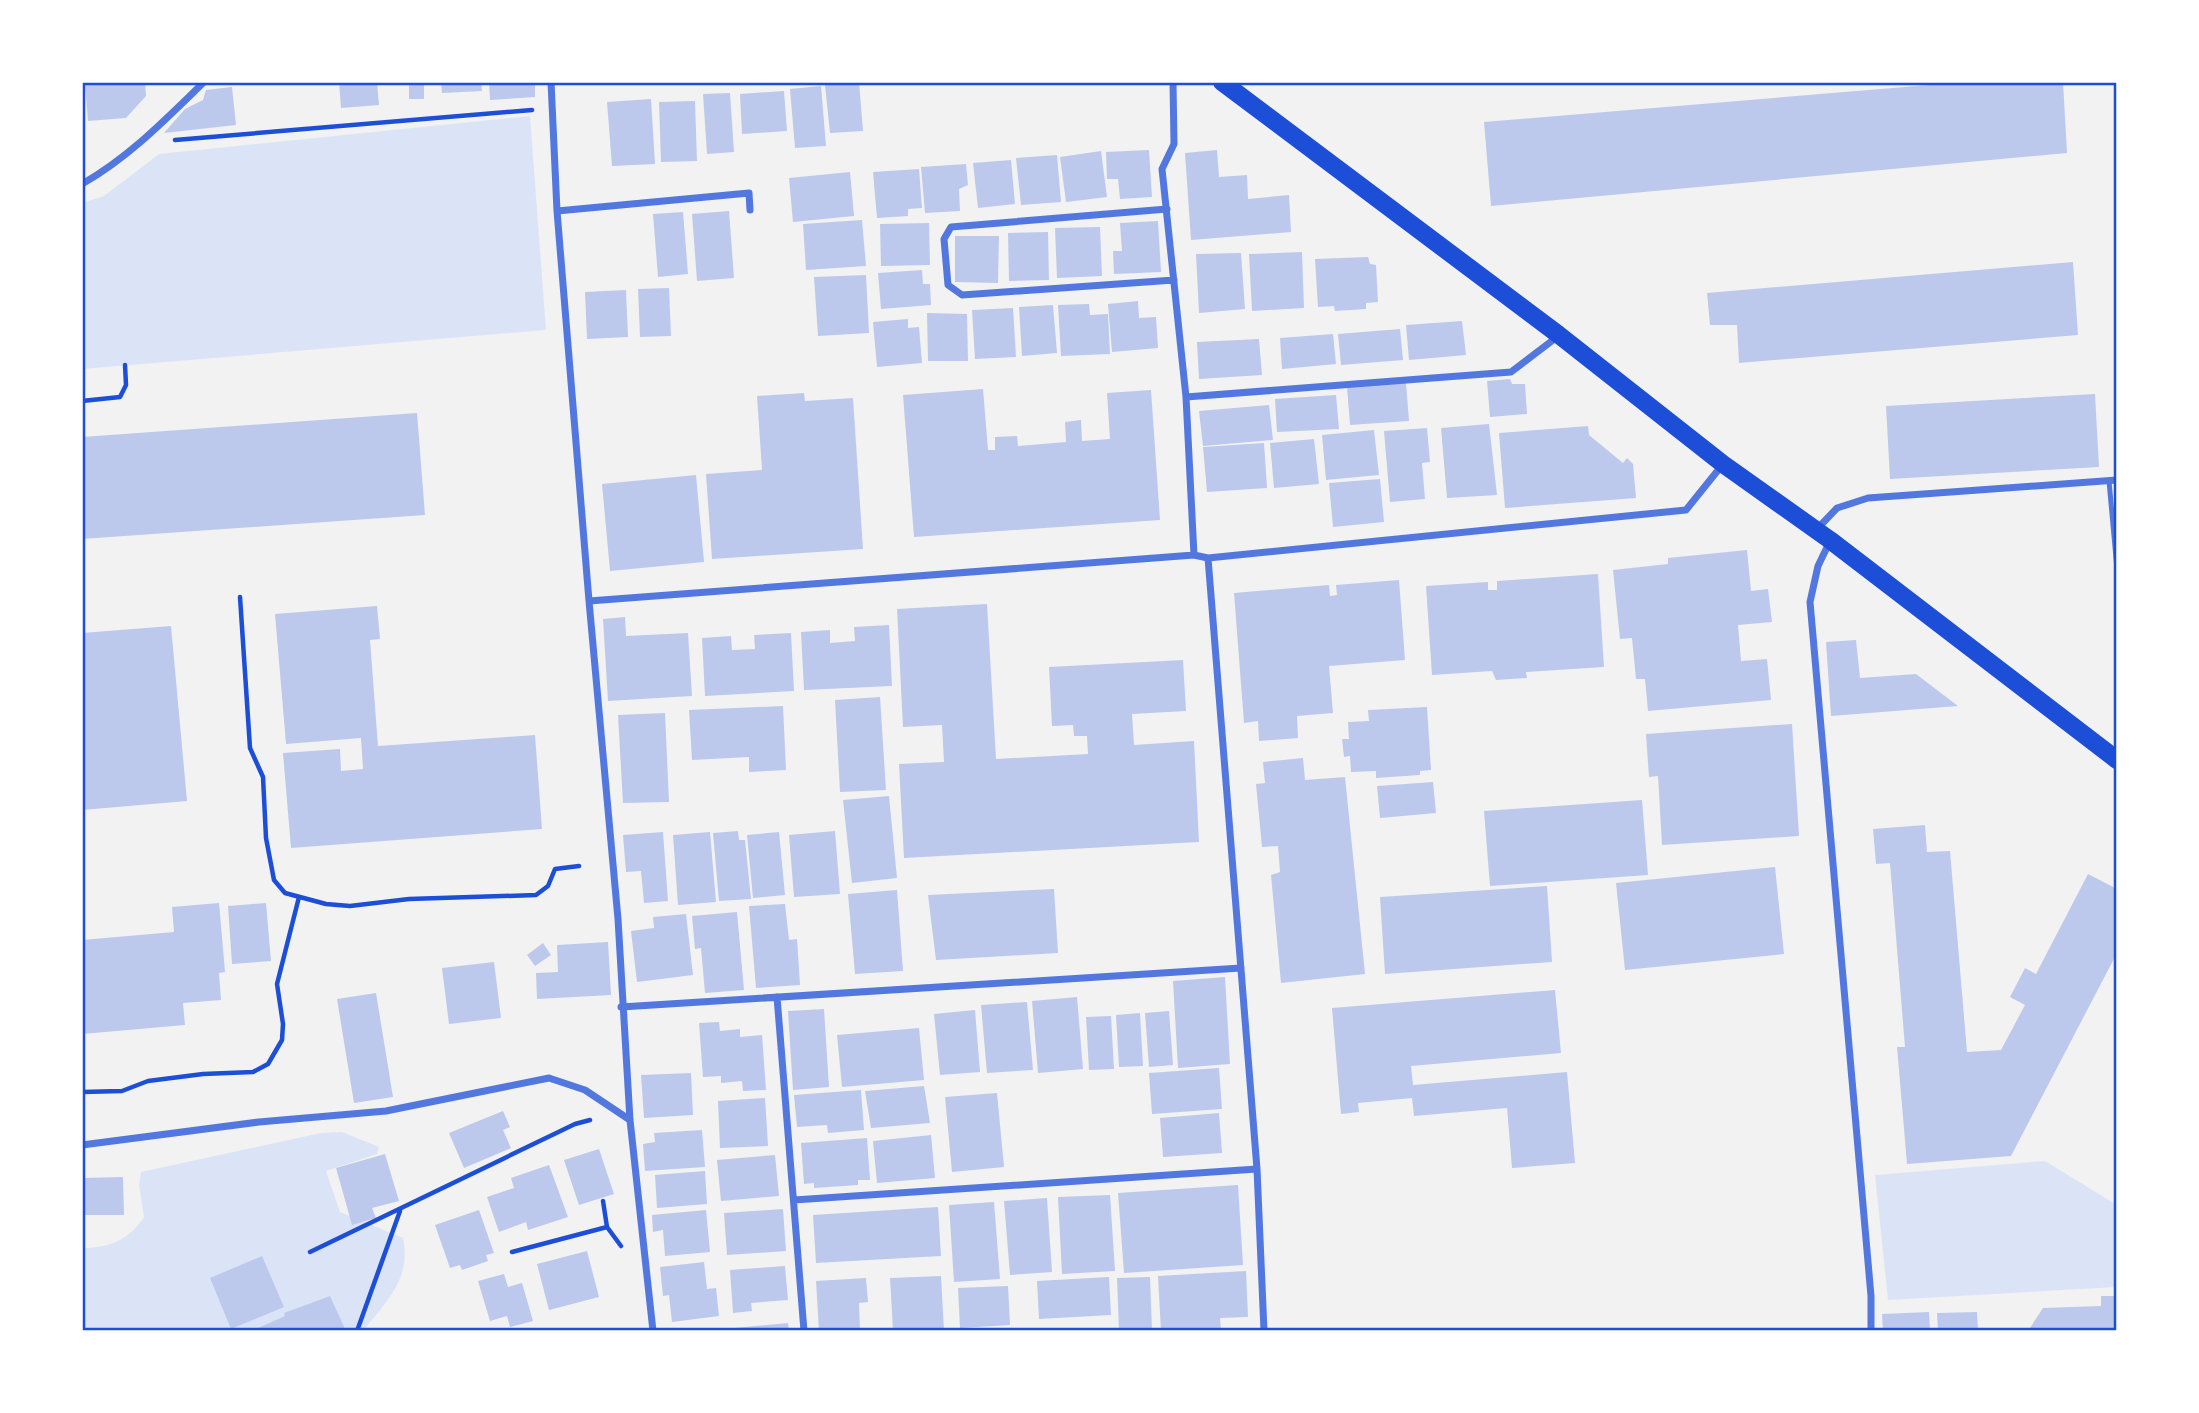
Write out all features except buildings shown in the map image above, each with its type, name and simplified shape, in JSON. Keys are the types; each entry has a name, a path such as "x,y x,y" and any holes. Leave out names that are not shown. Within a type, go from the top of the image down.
{"main road":[{"path":"1222,82 1559,335 1723,464 1824,535 2117,761"}],"street":[{"path":"82,184 112,167 142,143 204,82"},
{"path":"551,82 557,211 618,919 629,1120 653,1331"},
{"path":"1173,82 1174,144 1162,169 1186,397 1194,555"},
{"path":"557,211 749,193 750,210"},
{"path":"1167,209 951,227 944,239 948,285 962,295 1174,280"},
{"path":"1186,397 1511,372 1559,335"},
{"path":"589,601 1194,555 1208,558 1686,510 1723,464"},
{"path":"1871,1331 1871,1296 1810,602 1824,535 1837,508 1868,498 2113,480"},
{"path":"1208,558 1257,1168 1264,1331"},
{"path":"621,1007 1241,968"},
{"path":"777,997 804,1331"},
{"path":"82,1145 259,1122 386,1111 549,1078 585,1090 629,1120"},
{"path":"793,1200 1257,1168"}],"lane":[{"path":"2113,480 2117,569"}],"path":[{"path":"142,143 553,108"},
{"path":"82,401 120,397 126,385 125,366"},
{"path":"240,597 250,748 263,777 266,838 274,880 285,893 350,906 409,899 536,895 548,886 555,869 579,866"},
{"path":"82,1092 122,1091 148,1081 253,1072 268,1064 282,1040 284,1024 277,984 299,897"},
{"path":"310,1252 575,1124 599,1119 629,1120"},
{"path":"512,1252 607,1227 603,1201"},
{"path":"357,1331 400,1210"}],"shaded area":[{"path":"530,116 546,330 82,369 82,203 104,196 159,154"},
{"path":"342,1132 379,1147 377,1154 326,1171 340,1212 403,1238 405,1252 404,1265 395,1289 363,1331 82,1331 82,1248 118,1241 138,1225 144,1217 139,1185 141,1172 321,1133"},
{"path":"2045,1161 2117,1205 2117,1287 1888,1300 1875,1175"}]}
